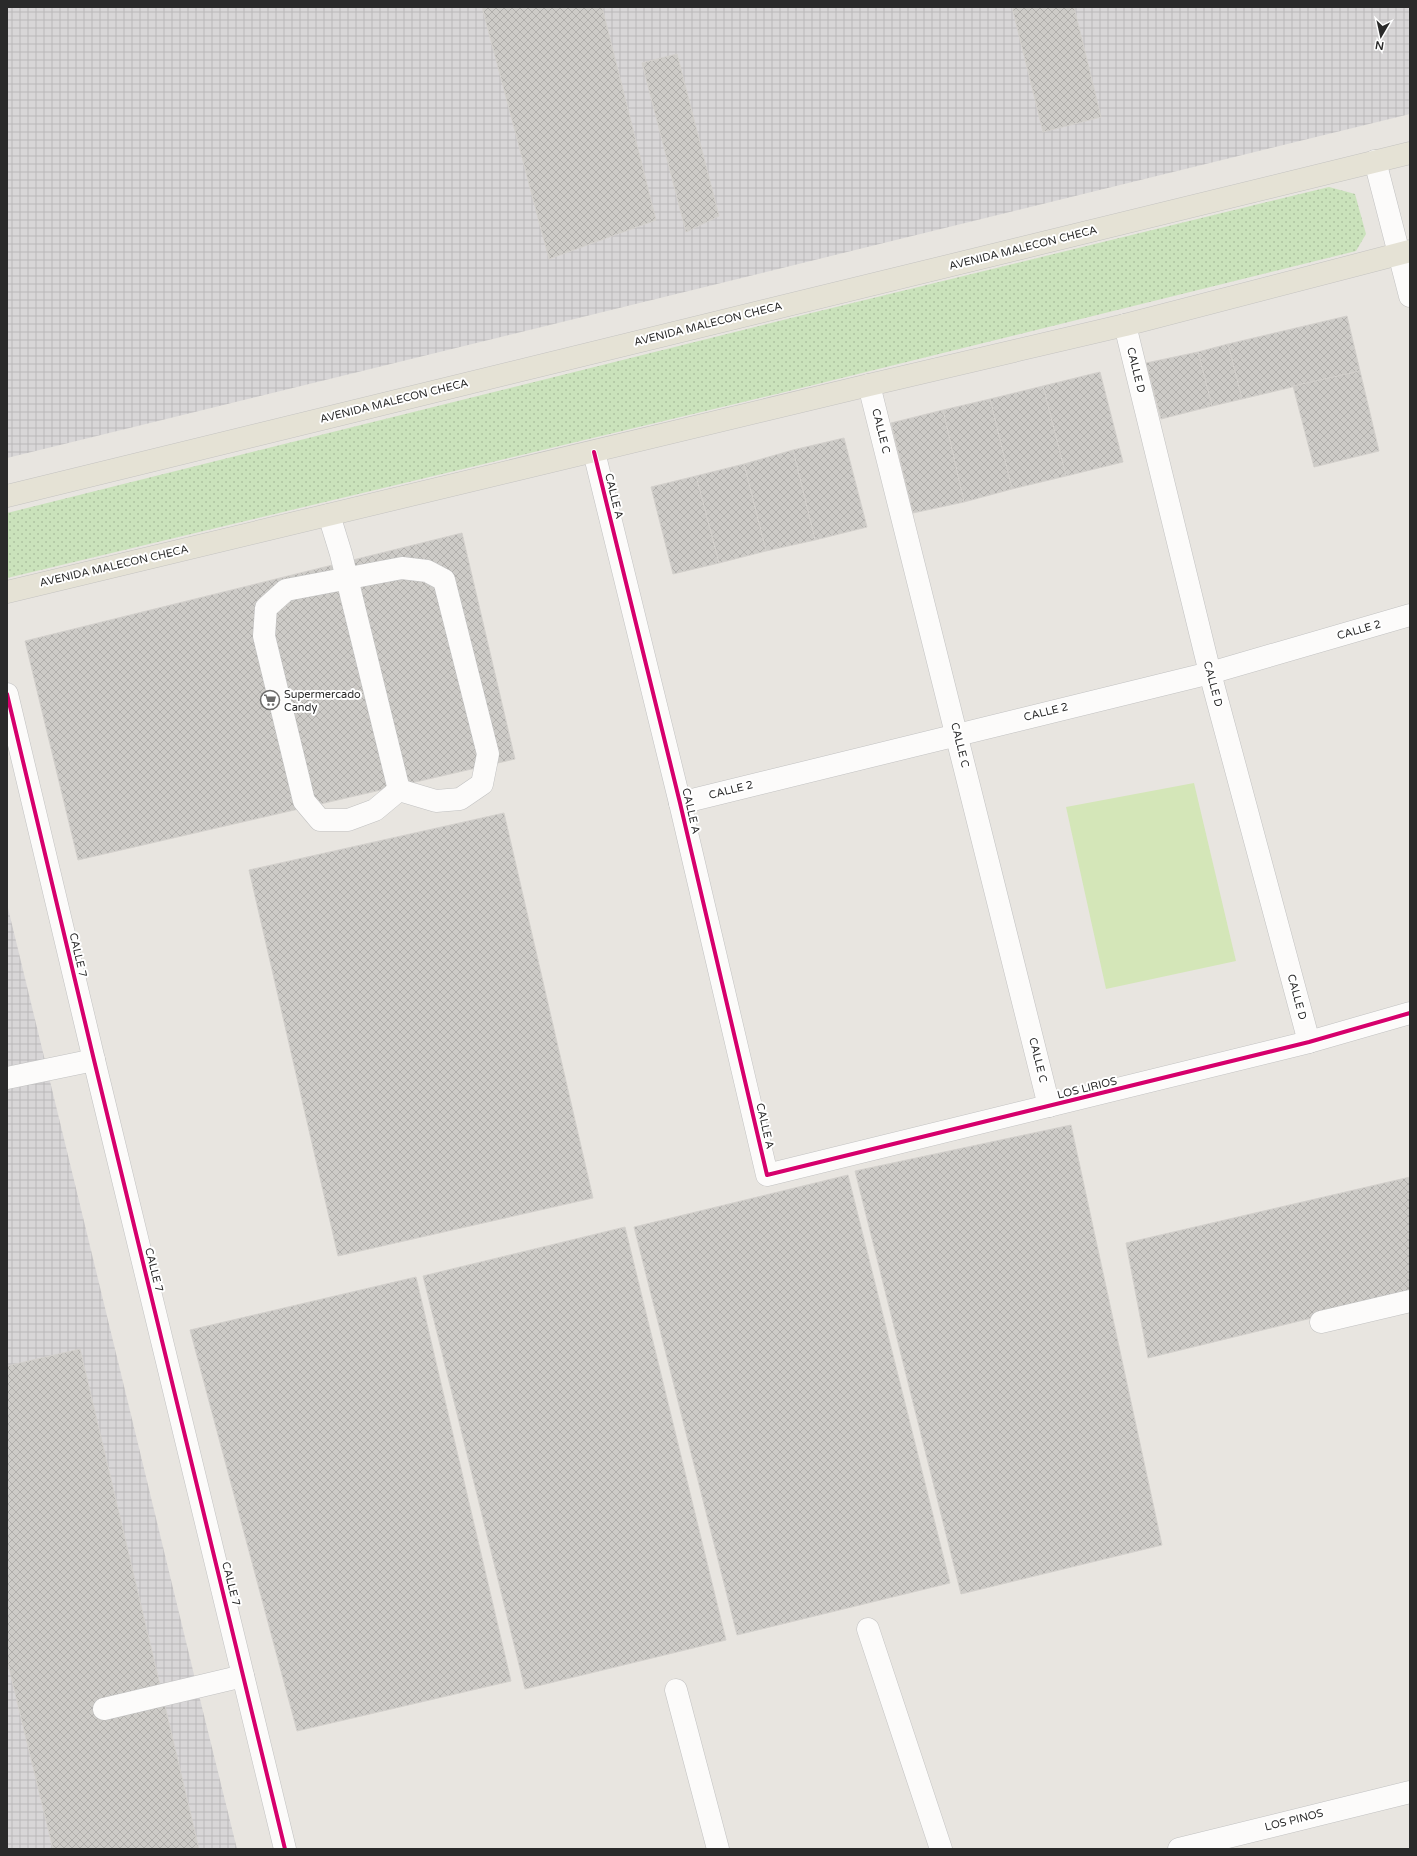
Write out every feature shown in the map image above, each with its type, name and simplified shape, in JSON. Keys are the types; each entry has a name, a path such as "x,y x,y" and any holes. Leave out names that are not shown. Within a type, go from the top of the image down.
{"main road":[{"name":"AVENIDA MALECON CHECA","path":"7,496 1375,161 1410,154"},
{"name":"AVENIDA MALECON CHECA","path":"7,592 1125,325 1405,252"}],"street":[{"path":"1375,161 1405,252 1410,296"},
{"name":"CALLE D","path":"1125,325 1210,672 1309,1042"},
{"name":"CALLE C","path":"869,385 1049,1106"},
{"name":"CALLE A","path":"594,452 680,803 767,1175"},
{"path":"329,515 347,578 398,790"},
{"path":"402,568 427,571 444,580 488,754 482,784 460,799 436,800 398,790 375,810 348,820 320,820 304,801 264,636 266,608 286,590 402,568"},
{"name":"CALLE 2","path":"680,803 1210,672 1410,615"},
{"name":"CALLE 7","path":"7,694 285,1849"},
{"name":"LOS LIRIOS","path":"767,1175 1309,1042 1410,1013"},
{"path":"7,1078 94,1060"},
{"path":"1321,1322 1410,1301"},
{"path":"868,1629 941,1849"},
{"path":"104,1709 244,1676"},
{"path":"676,1690 718,1849"},
{"name":"LOS PINOS","path":"1179,1849 1253,1840 1410,1792"}],"shaded area":[{"path":"7,7 1410,7 1410,114 7,458"},
{"path":"7,904 197,1687 237,1849 7,1849"}],"green space":[{"path":"1329,187 1355,194 1366,234 1356,251 789,391 7,578 7,513 799,316"},
{"path":"1194,783 1236,961 1106,989 1066,807"}],"building":[{"path":"482,7 602,7 656,220 549,259"},
{"path":"1012,7 1074,7 1101,117 1043,132"},
{"path":"677,54 719,216 686,232 642,63"},
{"path":"1347,316 1360,371 1242,399 1228,344"},
{"path":"1228,344 1242,399 1212,406 1198,352"},
{"path":"1198,352 1212,406 1161,419 1146,363"},
{"path":"1360,371 1379,451 1314,467 1293,386"},
{"path":"1100,372 1123,462 1066,476 1043,386"},
{"path":"1043,386 1066,476 1012,489 990,399"},
{"path":"990,399 1012,489 964,502 943,410"},
{"path":"943,410 964,502 913,513 891,423"},
{"path":"844,438 867,527 815,540 793,450"},
{"path":"793,450 815,540 766,551 744,464"},
{"path":"744,464 766,551 719,563 696,476"},
{"path":"696,476 719,563 673,574 651,487"},
{"name":"Supermercado Candy","path":"462,533 515,759 78,860 25,641"},
{"path":"504,813 593,1198 338,1256 249,870"},
{"path":"1071,1125 1162,1545 961,1594 855,1171"},
{"path":"848,1175 950,1583 737,1635 634,1227"},
{"path":"1410,1177 1410,1294 1148,1358 1126,1243"},
{"path":"625,1227 726,1640 525,1689 423,1276"},
{"path":"416,1277 511,1681 297,1731 190,1330"},
{"path":"80,1349 199,1849 53,1849 7,1660 7,1366"}],"cycle path":[{"path":"594,452 680,803 767,1175 1309,1042 1410,1013"},
{"path":"7,694 285,1849"}],"place":[{"name":"Supermercado Candy","path":"270,700"}]}
